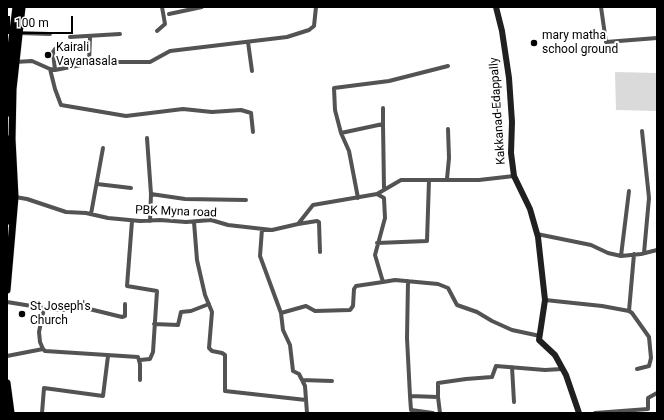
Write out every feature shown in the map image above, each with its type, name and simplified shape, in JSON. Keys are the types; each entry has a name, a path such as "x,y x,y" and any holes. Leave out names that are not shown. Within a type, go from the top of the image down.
{"main road":[{"path":"7,227 10,198 8,174 10,63 16,7"},
{"path":"7,290 15,198 10,63 20,32 22,7"},
{"path":"7,384 11,413"}],"street":[{"path":"157,31 165,24 162,7"},
{"path":"169,14 202,7"},
{"path":"10,63 32,61 55,70 89,63 150,62 170,51 287,37 309,30 314,26 316,7"},
{"name":"Kakkanad-Edappally","path":"496,7 502,31 509,78 512,122 511,153 514,176 530,209 537,234 545,300 545,313 540,336"},
{"path":"601,7 606,42 657,38"},
{"path":"20,32 50,34"},
{"path":"70,37 120,34"},
{"path":"89,63 90,37"},
{"path":"248,42 252,71"},
{"path":"55,70 53,52 59,49"},
{"path":"358,198 350,151 341,133 335,110 334,88 389,81 448,66"},
{"path":"50,69 61,105 126,116 183,109 212,112 241,110 251,112 253,132"},
{"path":"383,108 384,188"},
{"path":"341,133 383,124"},
{"path":"447,180 449,158 448,129"},
{"path":"642,131 649,198 644,253"},
{"path":"147,138 151,194 150,221"},
{"path":"91,214 103,148"},
{"path":"298,224 313,205 377,194 384,188 401,180 479,180 514,176"},
{"path":"377,243 428,240 430,180"},
{"path":"97,184 131,188"},
{"path":"621,256 629,192"},
{"path":"151,194 185,198 246,200"},
{"path":"377,194 384,198 385,218 374,255 383,282"},
{"name":"PBK Myna road","path":"15,198 27,199 66,212 91,214 132,221 194,222 211,220 228,225 272,230 317,221 319,222 320,252"},
{"path":"44,308 39,332 40,342 44,351 138,358 140,360 150,359 152,352 157,291 127,286 132,221"},
{"path":"194,222 197,260 212,312 209,348 212,351 225,355 226,391 306,400"},
{"path":"262,229 260,256 281,313 283,330 290,345 293,371 299,374 305,386 307,413"},
{"path":"537,234 591,245 608,253 621,256 657,250"},
{"path":"629,310 634,254"},
{"path":"281,313 306,306 315,311 350,310 353,306 354,289 356,286 395,280 438,284 448,288 457,305 477,312 512,330 540,336 540,340 555,355 571,386 579,413"},
{"path":"408,281 408,338 411,410 433,413"},
{"path":"545,300 629,310 649,336 651,358 649,366 637,369"},
{"path":"7,302 64,310 69,306 73,306 122,317 124,316 125,304"},
{"path":"154,324 178,325 181,312 191,311 209,304"},
{"path":"7,356 44,349"},
{"path":"42,413 44,388 103,396 108,356"},
{"path":"140,360 140,380"},
{"path":"440,413 438,383 492,377 496,366 545,370 562,369"},
{"path":"512,367 514,402"},
{"path":"302,380 332,380"},
{"path":"595,413 648,409 648,398 657,393"},
{"path":"410,396 438,397"}],"shaded area":[{"path":"615,72 657,73 657,111 616,110"}],"place":[{"name":"mary matha school ground","path":"534,43"},
{"name":"Kairali Vayanasala","path":"48,55"},
{"name":"St Joseph's Church","path":"22,314"}]}
